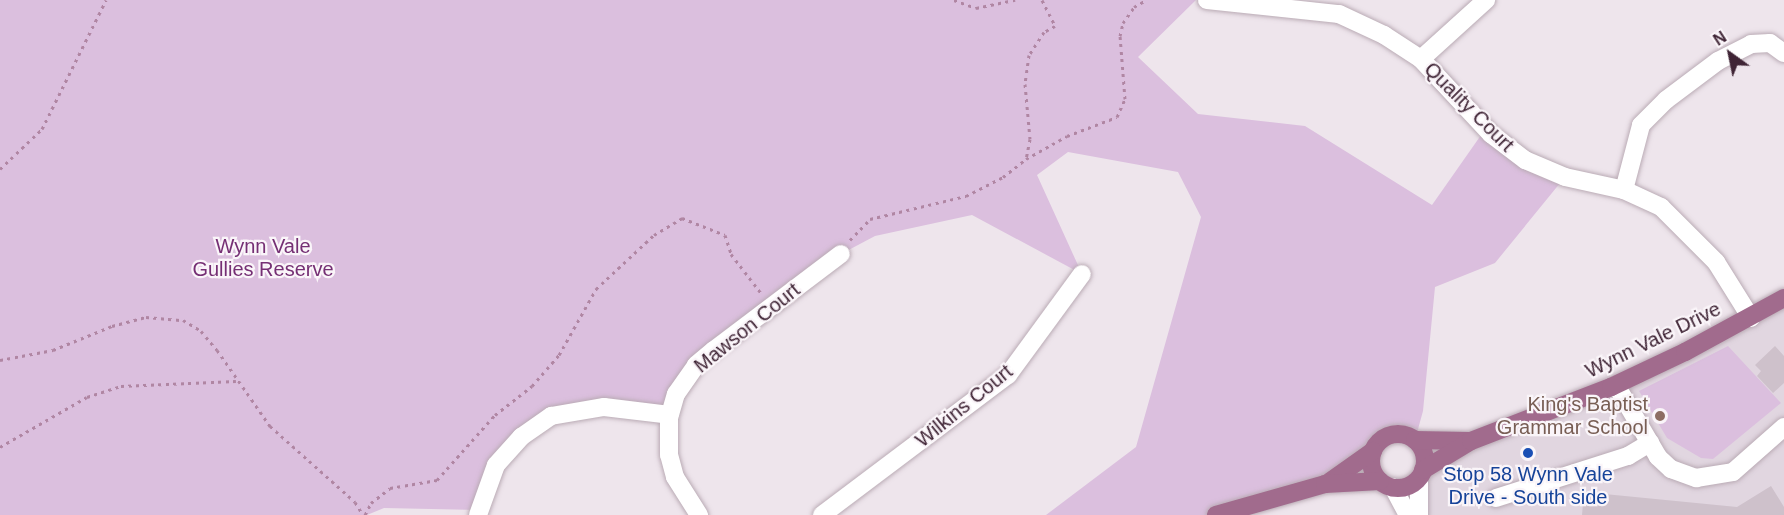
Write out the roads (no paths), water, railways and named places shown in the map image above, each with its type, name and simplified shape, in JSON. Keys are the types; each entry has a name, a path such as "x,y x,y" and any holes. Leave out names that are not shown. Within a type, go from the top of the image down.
{"main road":[{"name":"Wynn Vale Drive","path":"1421,474 1471,441 1616,385 1751,318 1784,298"},
{"path":"1216,515 1325,484 1407,486 1421,474 1424,454 1415,440 1402,435 1388,436 1373,451 1325,484"},
{"name":"Wynn Vale Drive","path":"1415,440 1471,441"},
{"path":"1373,451 1372,467 1387,484"}],"street":[{"name":"Quality Court","path":"1207,0 1338,14 1384,35 1421,59 1491,134 1525,160 1565,177 1624,190 1661,207 1678,220 1716,262 1751,318"},
{"path":"1421,59 1486,0"},
{"path":"1624,190 1641,125 1666,100 1718,61 1751,44 1770,43 1784,53"},
{"name":"Mawson Court","path":"699,515 672,466 667,436 676,394 696,365 841,254"},
{"name":"Wilkins Court","path":"822,515 1008,375 1082,274"},
{"path":"1616,385 1650,443 1671,469 1696,478 1711,478 1732,472 1784,427"},
{"path":"478,515 496,465 521,437 551,416 604,407 670,415"},
{"path":"1496,498 1628,456 1650,443"},
{"path":"1419,515 1421,474"},
{"path":"1387,484 1408,515"}],"place":[{"name":"King's Baptist Grammar School","path":"1660,416"},
{"name":"Stop 58 Wynn Vale Drive - South side","path":"1528,453"}],"park label":[{"name":"Wynn Vale Gullies Reserve","path":"263,258"}]}
